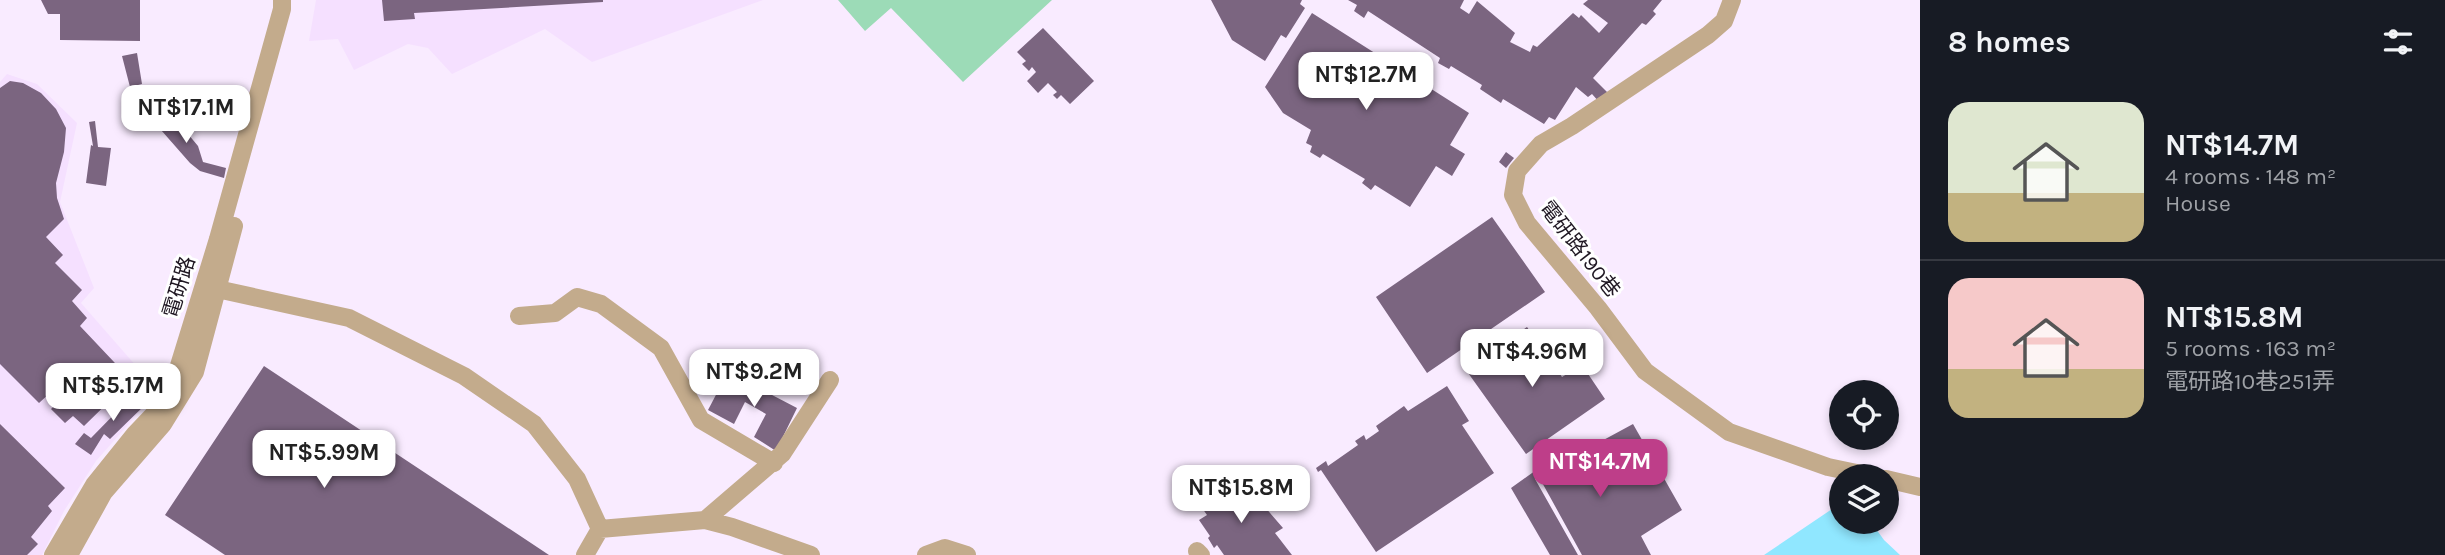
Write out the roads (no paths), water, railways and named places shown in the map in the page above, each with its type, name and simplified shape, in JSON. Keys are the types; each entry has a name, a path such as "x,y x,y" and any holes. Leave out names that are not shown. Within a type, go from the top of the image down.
{"street":[{"name":"電研路","path":"68,555 104,492 163,424 195,372 210,288 282,9 282,0"},
{"name":"電研路","path":"53,555 94,485 155,413 178,369 210,288 295,0"},
{"name":"電研路190巷","path":"1732,0 1724,21 1708,35 1541,144 1517,171 1513,195 1527,223 1598,308 1645,371 1729,432 1829,467"},
{"path":"210,288 349,318 464,376 534,424 577,479 600,529"},
{"path":"519,316 555,313 577,297 601,304 662,348 701,420 774,463"},
{"path":"705,520 774,463 803,425 830,380"},
{"path":"1899,482 1920,487"},
{"path":"600,529 705,520 811,555"},
{"path":"585,555 600,529"},
{"path":"926,555 945,548 967,555"}],"water":[{"path":"1829,511 1829,534 1880,534 1900,555 1764,555"}]}
